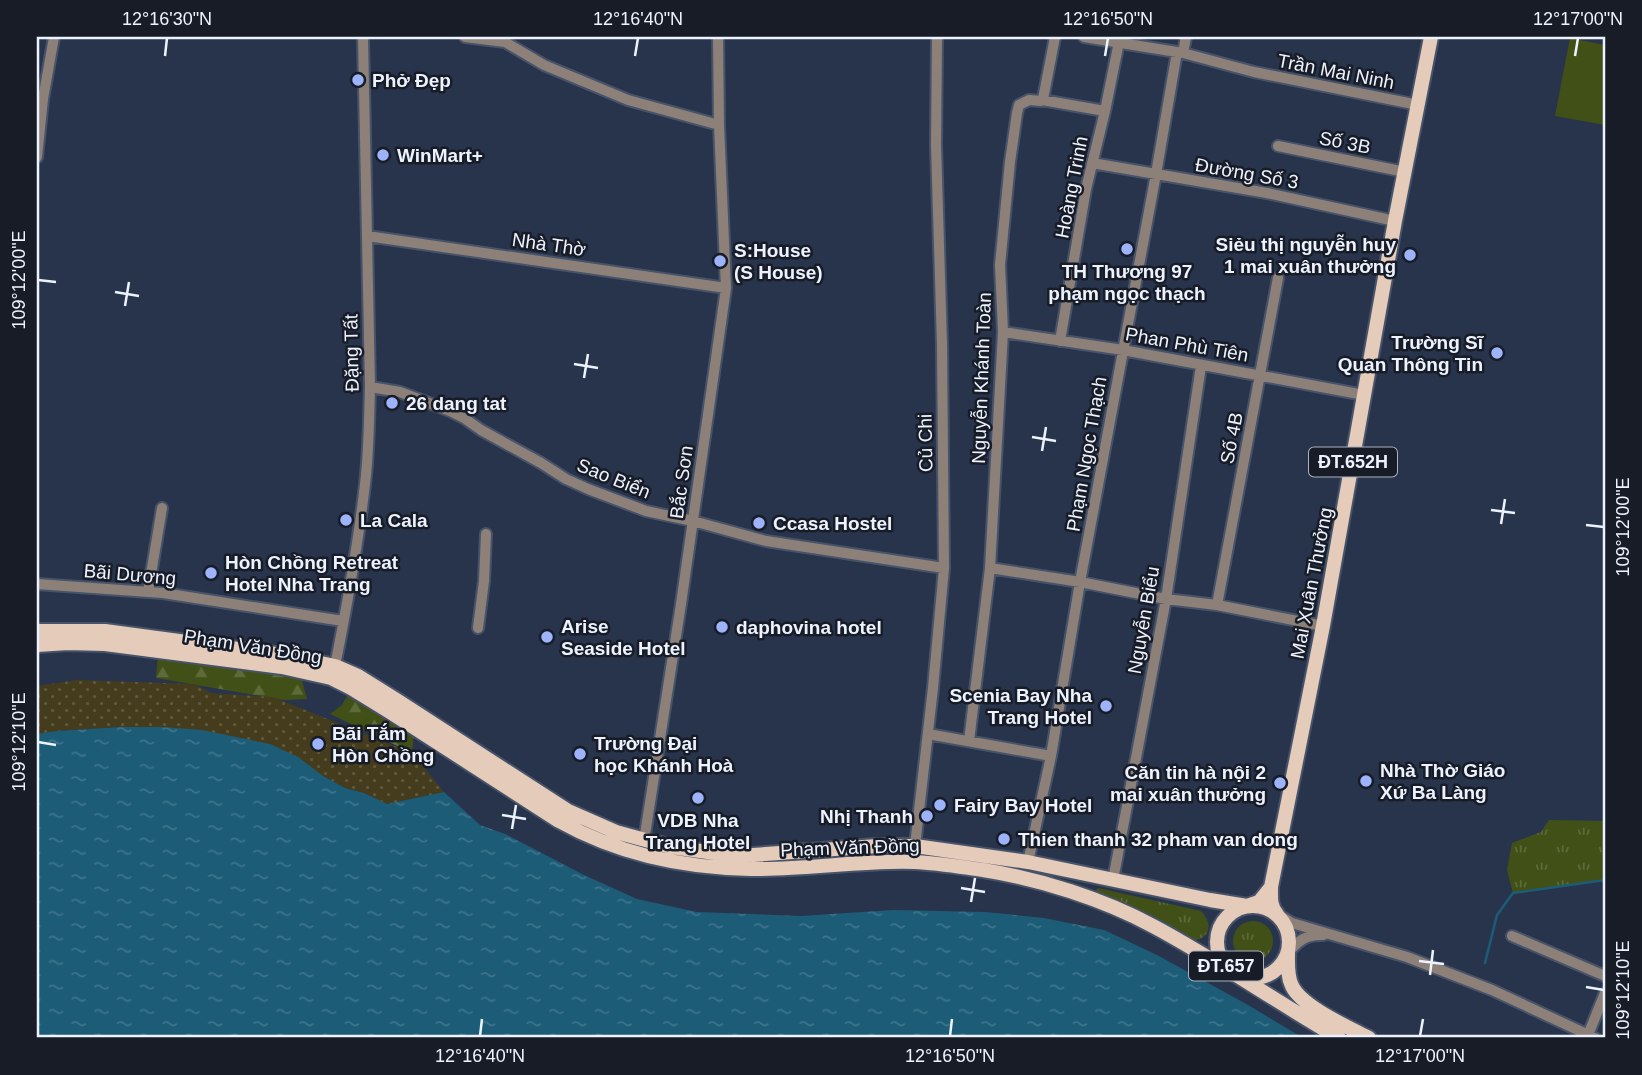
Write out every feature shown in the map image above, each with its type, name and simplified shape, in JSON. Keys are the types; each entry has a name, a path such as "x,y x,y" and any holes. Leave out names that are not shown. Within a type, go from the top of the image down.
{"main road":[{"name":"Mai Xuân Thưởng","path":"1277,914 1271,901 1271,887 1323,626 1395,221 1431,37"},
{"name":"Phạm Văn Đồng","path":"37,631 105,631 283,655 333,672"},
{"name":"Phạm Văn Đồng","path":"37,645 105,644 358,676 568,811 616,832 643,848 696,866 753,869 914,862 986,870 1025,879 1098,901 1152,925 1339,1038"},
{"name":"Phạm Văn Đồng","path":"643,848 671,847 743,855 915,846 1028,862 1247,906"},
{"path":"914,862 915,846"},
{"path":"1247,906 1259,902 1271,887"},
{"name":"ĐT.657","path":"1288,953 1275,971 1266,976 1244,978 1234,973 1220,957 1217,936 1227,916 1236,909 1257,905 1277,914 1288,933 1290,943 1288,971 1292,987 1315,1009 1369,1038"}],"street":[{"path":"37,157 43,99 54,37"},
{"name":"Đặng Tất","path":"333,672 354,563 365,484 370,387 363,37"},
{"path":"465,37 505,42 544,65 628,100 719,125"},
{"name":"Bắc Sơn","path":"643,848 726,288 718,37"},
{"name":"Củ Chi","path":"915,846 944,568 942,345 936,145 937,37"},
{"path":"1055,37 1042,100 1105,111"},
{"name":"Trần Mai Ninh","path":"1084,37 1180,53 1254,72 1418,105"},
{"path":"1180,53 1186,37"},
{"name":"Hoàng Trinh","path":"1060,341 1080,216 1118,42"},
{"name":"Phạm Ngọc Thạch","path":"1028,862 1051,756 1080,582 1180,53"},
{"name":"Nguyễn Khánh Toàn","path":"969,741 990,568 1003,332 1000,265 1010,162 1019,105 1029,100 1042,100"},
{"name":"Số 3B","path":"1278,146 1405,172"},
{"name":"Đường Số 3","path":"1092,163 1267,193 1395,221"},
{"name":"Nhà Thờ","path":"367,236 726,288"},
{"name":"Số 4B","path":"1217,605 1278,278"},
{"name":"Phan Phù Tiên","path":"1003,332 1123,350 1364,395"},
{"name":"Nguyễn Biểu","path":"1113,880 1166,599 1201,366"},
{"name":"Sao Biển","path":"370,387 400,393 450,411 566,479 646,511 766,541 944,568"},
{"path":"148,592 162,508"},
{"path":"478,628 486,534"},
{"path":"990,568 1166,599 1217,605 1323,626"},
{"name":"Bãi Dương","path":"37,584 148,592 343,621"},
{"path":"928,734 1051,756"},
{"path":"1277,914 1292,923 1407,957 1492,990 1591,1037 1605,993"},
{"path":"1288,953 1304,937 1314,934 1329,935"},
{"path":"1512,936 1605,976"}],"green space":[{"path":"1570,38 1605,45 1605,125 1555,116"},
{"path":"158,655 301,677 307,699 284,700 156,678"},
{"path":"349,693 414,732 412,753 330,714 342,705"},
{"path":"1549,820 1605,821 1605,880 1513,893 1507,870 1512,843 1541,832"},
{"path":"1098,888 1201,911 1208,921 1208,930 1203,937 1192,941 1133,909 1096,893"},
{"path":"1253,921 1267,927 1273,941 1267,955 1253,961 1239,955 1233,941 1239,927"}],"sand":[{"name":"Bãi Tắm Hòn Chồng","path":"77,680 194,684 211,693 273,697 412,753 444,792 387,804 345,788 323,776 162,727 121,727 37,734 37,686"}],"water":[{"path":"121,727 202,730 270,744 298,757 345,788 387,804 444,792 480,825 505,834 584,875 637,899 697,912 801,916 893,910 985,912 1044,918 1104,930 1157,955 1303,1038 37,1038 37,734"}],"waterway":[{"path":"1485,963 1497,915 1513,893 1605,880"}],"place":[{"name":"Phở Đẹp","path":"358,80"},
{"name":"WinMart+","path":"383,155"},
{"name":"TH Thương 97 phạm ngọc thạch","path":"1127,249"},
{"name":"Siẻu thị nguyễn huy 1 mai xuân thưởng","path":"1410,255"},
{"name":"S:House (S House)","path":"720,261"},
{"name":"Trường Sĩ Quan Thông Tin","path":"1497,353"},
{"name":"26 dang tat","path":"392,403"},
{"name":"La Cala","path":"346,520"},
{"name":"Ccasa Hostel","path":"759,523"},
{"name":"Hòn Chồng Retreat Hotel Nha Trang","path":"211,573"},
{"name":"daphovina hotel","path":"722,627"},
{"name":"Arise Seaside Hotel","path":"547,637"},
{"name":"Scenia Bay Nha Trang Hotel","path":"1106,706"},
{"name":"Bãi Tắm Hòn Chồng","path":"318,744"},
{"name":"Trường Đại học Khánh Hoà","path":"580,754"},
{"name":"Nhà Thờ Giáo Xứ Ba Làng","path":"1366,781"},
{"name":"Căn tin hà nội 2 mai xuân thưởng","path":"1280,783"},
{"name":"VDB Nha Trang Hotel","path":"698,798"},
{"name":"Fairy Bay Hotel","path":"940,805"},
{"name":"Nhị Thanh","path":"927,816"},
{"name":"Thien thanh 32 pham van dong","path":"1004,839"}]}
